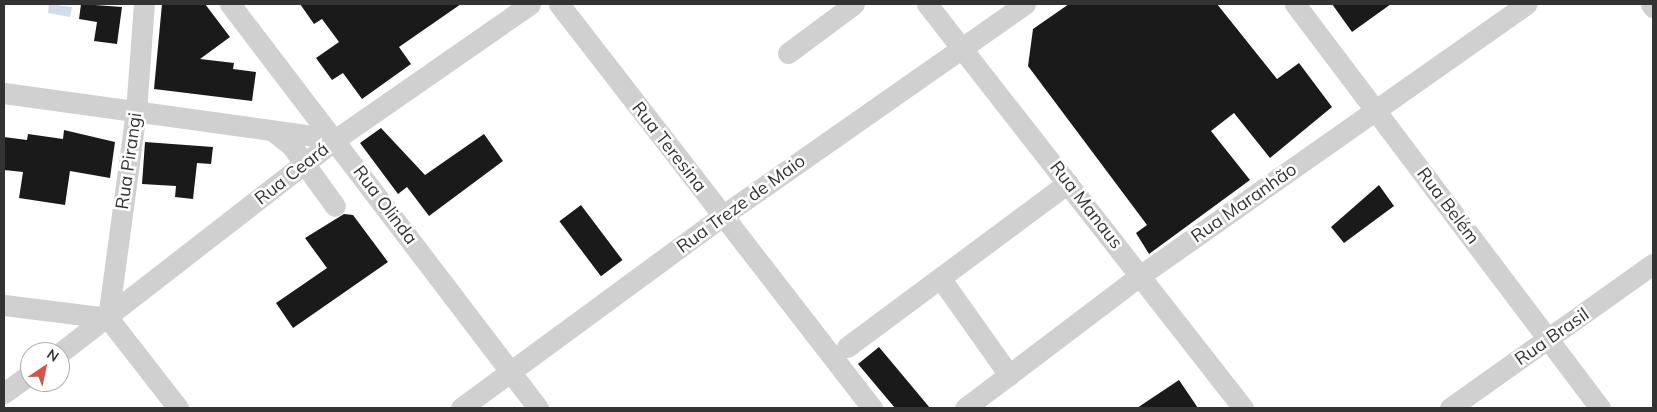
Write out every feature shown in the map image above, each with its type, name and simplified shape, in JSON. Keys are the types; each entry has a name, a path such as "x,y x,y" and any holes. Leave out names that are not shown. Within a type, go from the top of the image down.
{"street":[{"name":"Rua Pirangi","path":"108,318 136,112 144,4"},
{"name":"Rua Olinda","path":"230,4 336,139 538,408"},
{"name":"Rua Ceará","path":"70,346 336,139 530,4"},
{"name":"Rua Teresina","path":"559,4 872,408"},
{"path":"788,53 854,4"},
{"name":"Rua Manaus","path":"927,4 1141,275 1243,408"},
{"name":"Rua Treze de Maio","path":"461,408 722,216 1025,4"},
{"name":"Rua Belém","path":"1295,4 1600,408"},
{"name":"Rua Maranhão","path":"965,408 1141,275 1526,4"},
{"path":"4,93 336,139"},
{"path":"272,131 291,145 335,206"},
{"path":"847,347 1068,183"},
{"name":"Rua Brasil","path":"1450,408 1653,264"},
{"path":"941,279 1009,375"},
{"path":"4,305 108,318 178,408"},
{"path":"4,393 20,381"}],"water":[{"path":"49,4 72,7 70,17 48,13"}],"building":[{"path":"81,4 122,7 117,44 94,41 97,22 79,19"},
{"path":"162,4 205,4 230,37 200,59 234,63 233,69 256,72 252,101 154,89"},
{"path":"300,4 461,4 399,47 411,64 362,99 343,73 332,80 316,58 339,42 322,19 314,24"},
{"path":"1069,4 1217,4 1277,79 1299,63 1332,107 1270,158 1234,113 1211,131 1250,180 1149,254 1136,233 1147,225 1028,66 1033,29"},
{"path":"1332,4 1391,4 1352,32"},
{"path":"381,128 425,175 484,134 503,161 429,216 407,187 398,194 360,143"},
{"path":"64,130 115,142 110,178 70,171 65,205 19,198 23,172 4,170 4,137 27,140 28,134 63,139"},
{"path":"145,142 213,147 211,164 197,163 193,199 175,197 176,186 142,184"},
{"path":"1379,185 1394,206 1344,243 1331,227"},
{"path":"581,205 623,260 601,276 559,221"},
{"path":"344,214 353,215 388,262 293,328 276,303 327,268 305,238"},
{"path":"879,347 930,408 895,408 858,364"},
{"path":"1179,380 1198,408 1137,408"}]}
